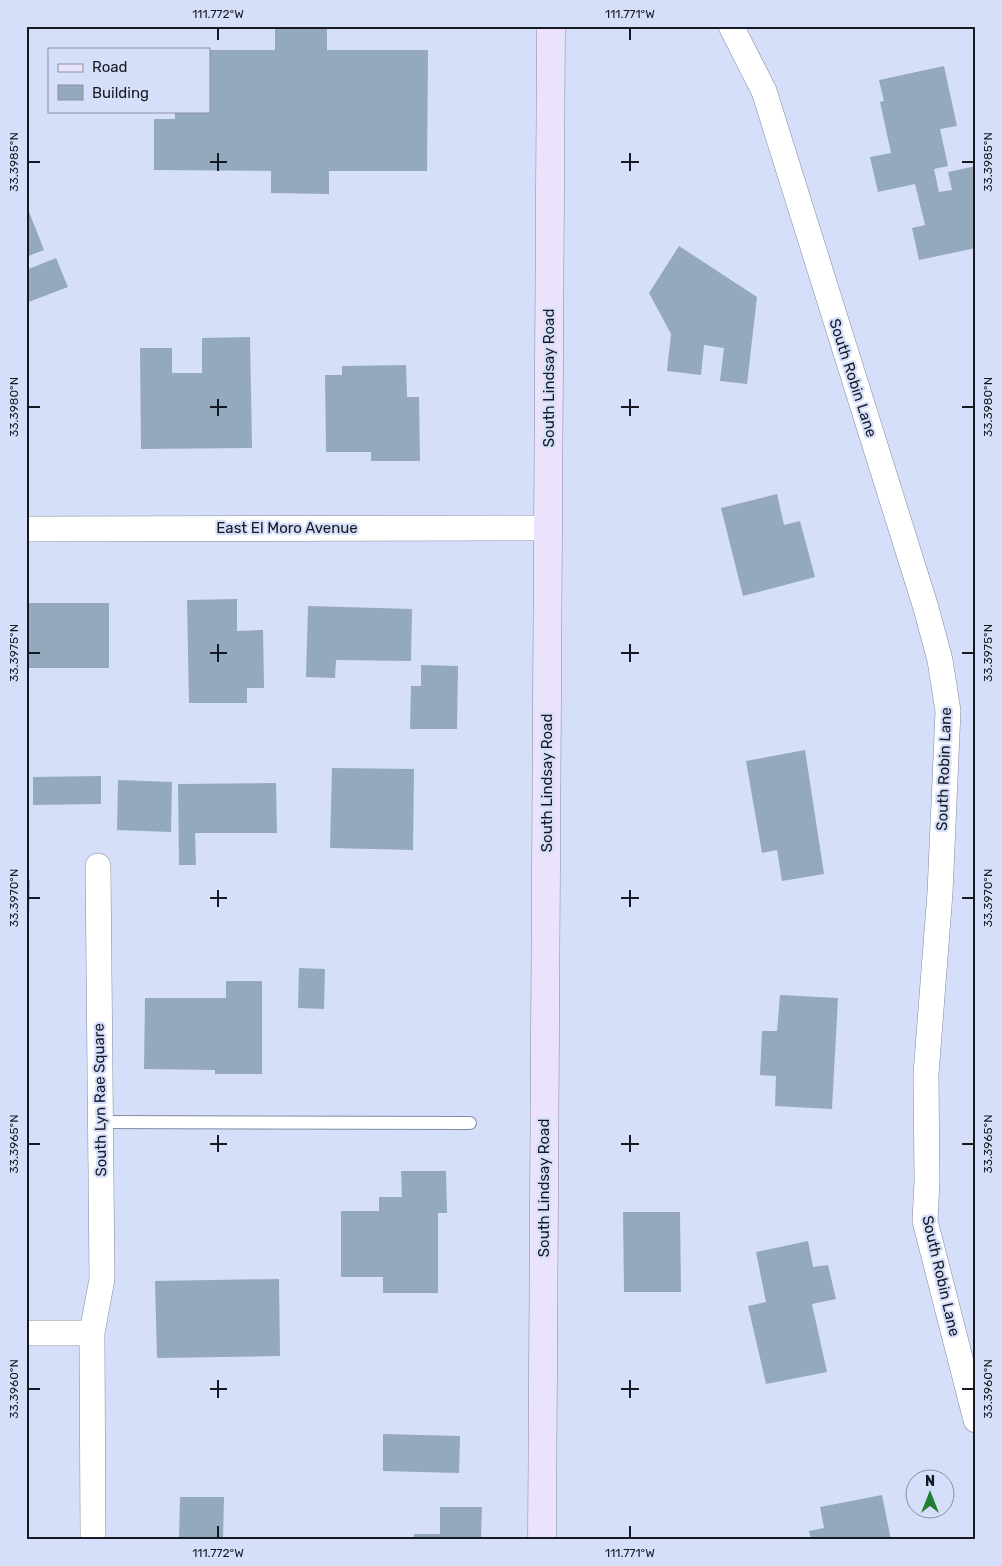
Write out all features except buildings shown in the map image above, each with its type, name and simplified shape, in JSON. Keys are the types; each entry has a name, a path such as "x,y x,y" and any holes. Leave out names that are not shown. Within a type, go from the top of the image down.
{"main road":[{"name":"South Lindsay Road","path":"542,1540 551,26"}],"street":[{"name":"South Robin Lane","path":"731,26 764,91 926,608 940,660 948,711 940,893 926,1074 927,1181 925,1221 976,1420"},
{"name":"East El Moro Avenue","path":"26,529 548,528"},
{"name":"South Lyn Rae Square","path":"92,1540 92,1333 102,1279 98,866"},
{"path":"26,1334 92,1333"}],"lane":[{"path":"100,1122 470,1123"}]}
